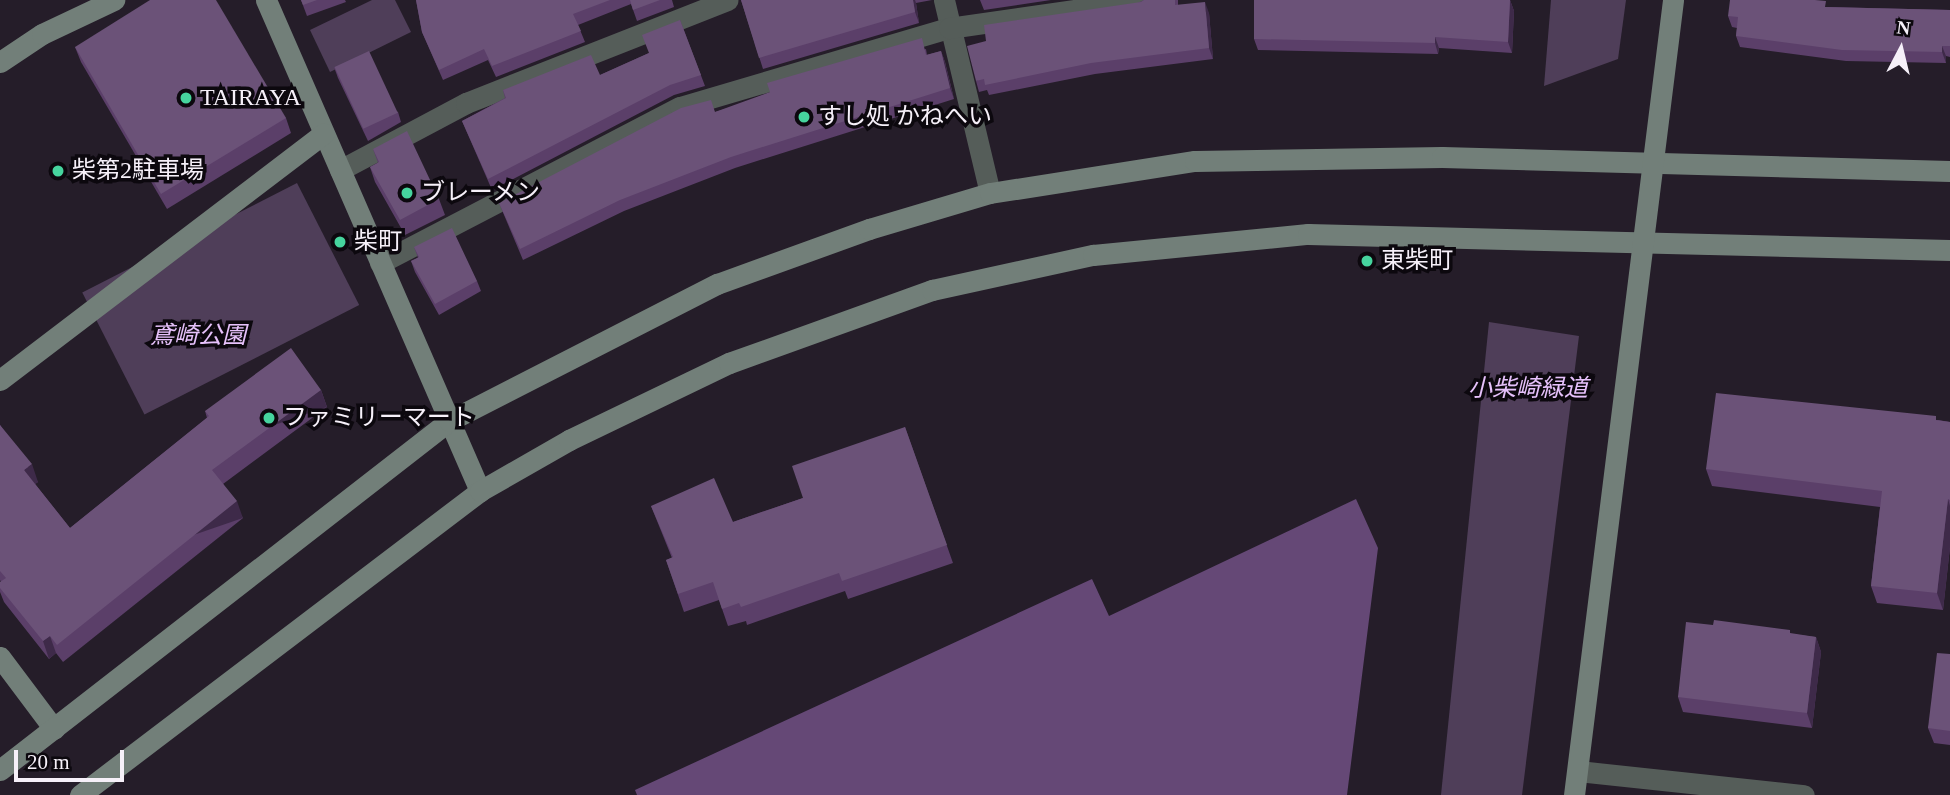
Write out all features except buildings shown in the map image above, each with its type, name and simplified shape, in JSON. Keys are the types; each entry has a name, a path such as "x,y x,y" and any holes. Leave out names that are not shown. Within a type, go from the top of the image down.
{"street":[{"path":"0,62 42,34 114,0"},
{"path":"266,0 480,491"},
{"path":"340,170 466,103 727,0"},
{"path":"944,0 990,193"},
{"path":"380,263 680,107 949,27 1143,0"},
{"path":"1574,795 1646,242 1674,0"},
{"path":"0,380 324,133"},
{"path":"0,769 449,421 717,284 815,247 990,193 1137,167 1233,159 1442,157 1950,172"},
{"path":"80,795 480,491 594,428 729,363 932,290 1040,264 1202,242 1308,234 1950,250"},
{"path":"0,657 54,729"},
{"path":"1578,771 1804,795"}],"green space":[{"path":"372,0 395,0 411,32 330,72 310,30"},
{"path":"1551,0 1626,0 1618,59 1544,86"},
{"name":"鳶崎公園","path":"297,183 359,305 144,414 82,292"},
{"name":"小柴崎緑道","path":"1489,322 1579,336 1522,795 1441,795"}],"shaded area":[{"path":"1356,499 1378,548 1347,795 637,795 635,790 1092,579 1109,616"}],"place":[{"name":"TAIRAYA","path":"186,98"},
{"name":"すし処 かねへい","path":"804,117"},
{"name":"柴第2駐車場","path":"58,171"},
{"name":"ブレーメン","path":"407,193"},
{"name":"柴町","path":"340,242"},
{"name":"東柴町","path":"1367,261"},
{"name":"ファミリーマート","path":"269,418"}]}
